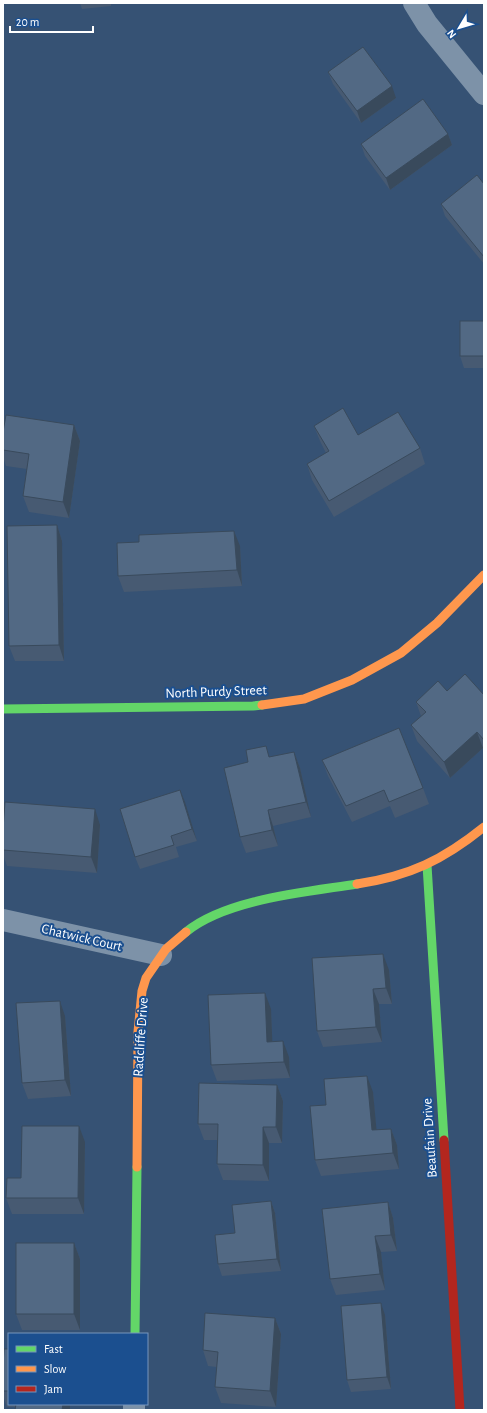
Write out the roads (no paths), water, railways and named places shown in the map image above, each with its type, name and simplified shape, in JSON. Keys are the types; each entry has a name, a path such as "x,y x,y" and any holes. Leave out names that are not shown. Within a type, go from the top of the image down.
{"street":[{"path":"414,3 427,24 484,94"},
{"name":"North Purdy Street","path":"3,709 253,706 304,699 352,680 401,653 437,623 484,575"},
{"name":"Radcliffe Drive","path":"134,1333 138,1032 140,1000 146,979 161,955 181,935 204,920 229,909 255,901 396,877 426,865 455,850 484,827"},
{"name":"Beaufain Drive","path":"426,865 460,1410"},
{"name":"Chatwick Court","path":"3,920 161,955"}]}
